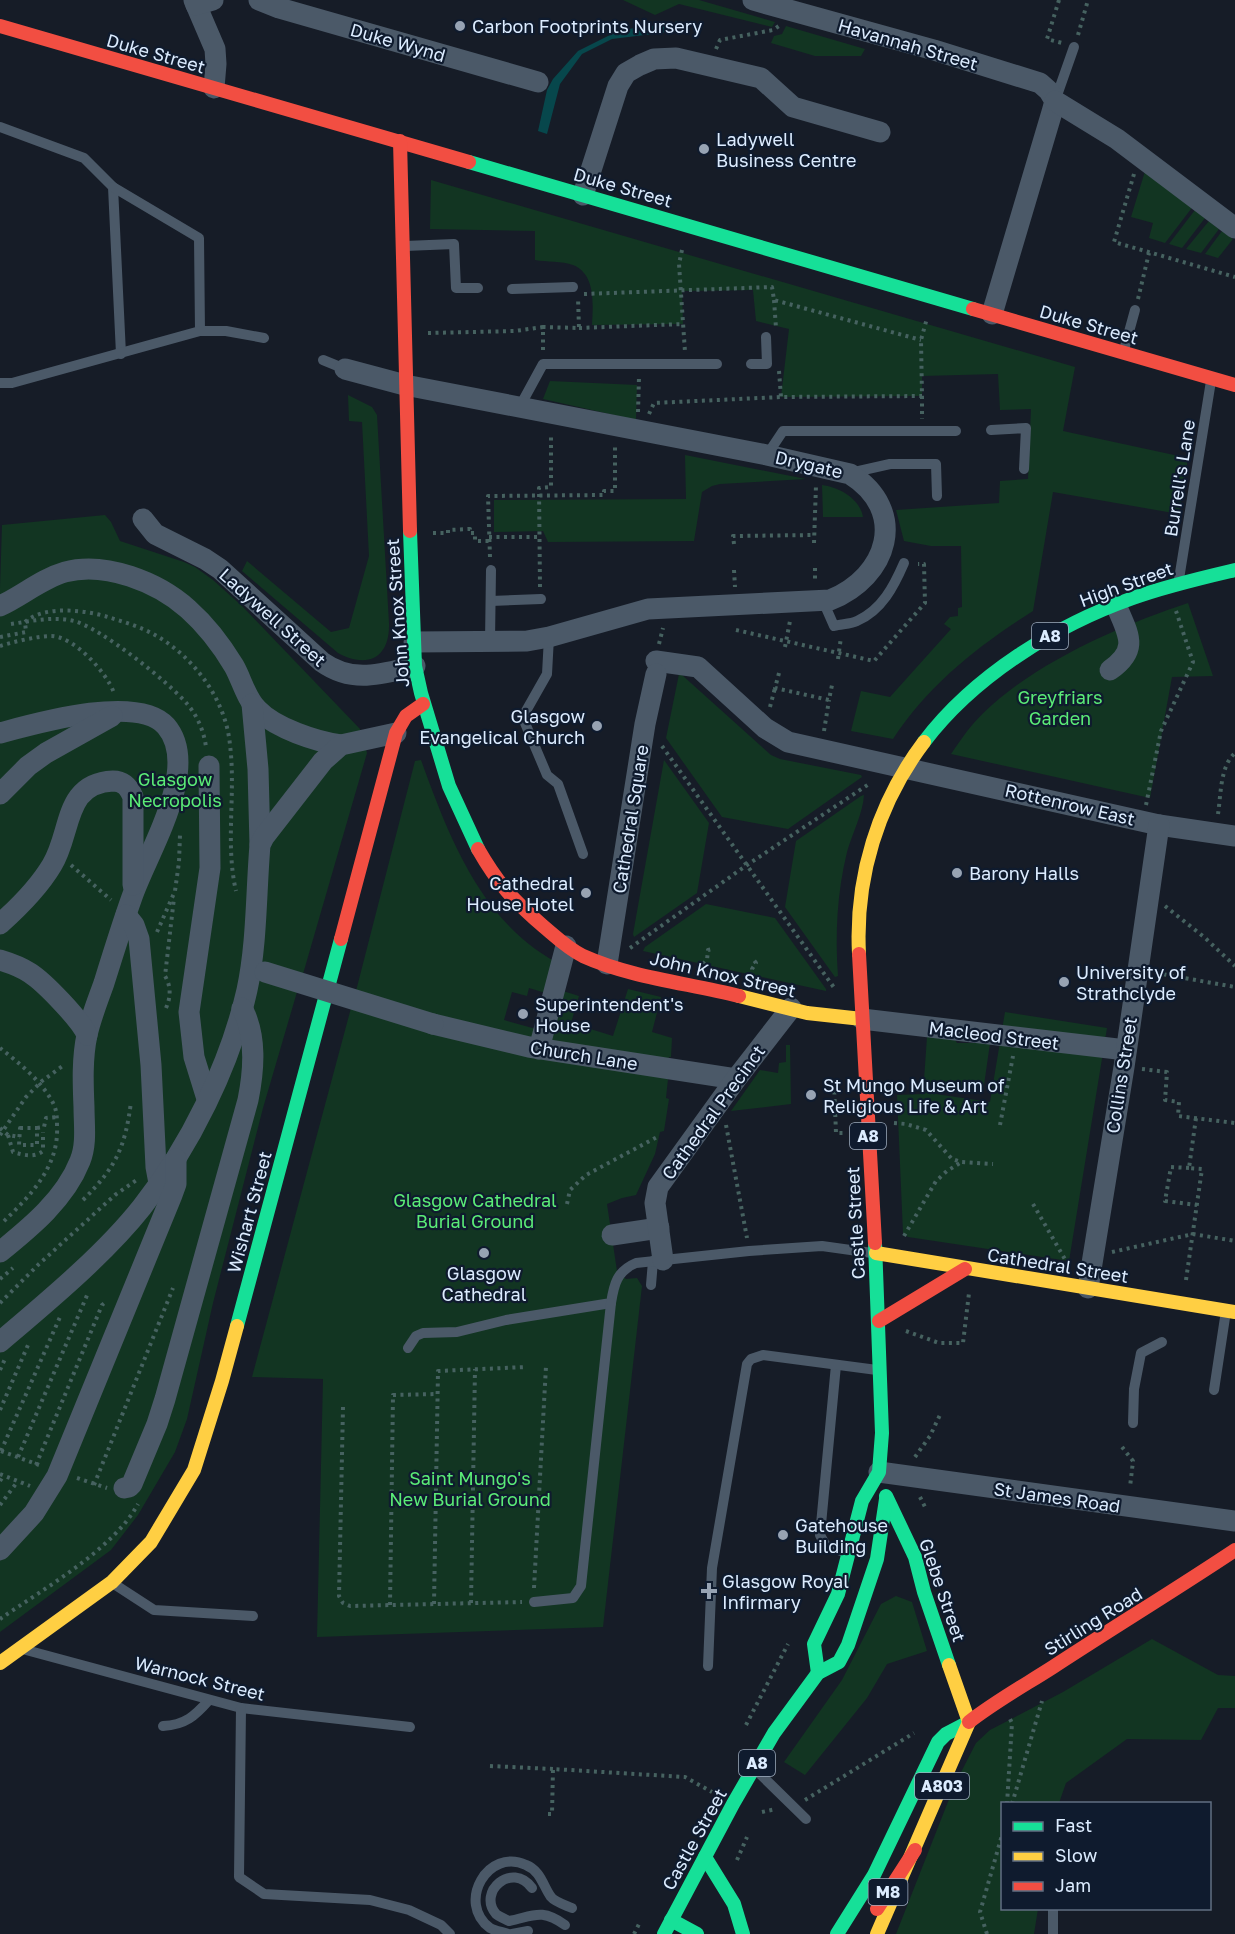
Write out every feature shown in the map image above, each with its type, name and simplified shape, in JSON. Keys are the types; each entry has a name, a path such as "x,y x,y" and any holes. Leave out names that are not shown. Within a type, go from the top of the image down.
{"main road":[{"name":"Duke Street","path":"0,26 1235,385"},
{"name":"John Knox Street","path":"400,141 405,385 415,666 423,704 446,776 463,819 480,851 509,895 566,946 607,964 790,1008 844,1019 862,1019"},
{"name":"High Street","path":"905,767 926,738 951,710 991,675 1035,644 1116,605 1173,585 1235,570"},
{"name":"Wishart Street","path":"0,1663 112,1582 151,1542 194,1470 222,1381 396,733 406,716 423,704"},
{"name":"Castle Street","path":"664,1934 733,1804 774,1733 818,1673 839,1662 848,1646 870,1580 863,1557 862,1501 879,1472 882,1433 876,1253 858,948 861,893 874,836 886,804 905,767"},
{"name":"Cathedral Street","path":"876,1253 1231,1312"},
{"path":"879,1321 965,1269"},
{"name":"Glebe Street","path":"879,1472 886,1499 915,1557 924,1592 969,1722"},
{"name":"Castle Street","path":"818,1673 814,1644 838,1593 863,1557 886,1499"},
{"name":"Stirling Road","path":"837,1934 874,1875 938,1742 946,1734 969,1722 999,1699 1052,1668 1118,1623 1173,1592 1235,1550"},
{"path":"838,1593 887,1576"},
{"path":"904,1580 924,1592"},
{"name":"A803","path":"915,1850 969,1722"},
{"name":"M8","path":"871,1932 915,1850"},
{"path":"705,1857 734,1904 743,1934"},
{"path":"671,1920 697,1934"}],"street":[{"name":"Duke Wynd","path":"259,0 279,8 538,82"},
{"name":"Havannah Street","path":"753,0 934,50 1040,83 1055,101 1117,139 1235,228"},
{"path":"201,2 215,49 214,88"},
{"path":"583,195 618,86 626,73 654,59 666,57 685,60 761,78 793,106 880,132"},
{"path":"992,314 1055,101"},
{"name":"Drygate","path":"345,369 405,385 519,408 640,423 850,474 861,480 885,513 886,535 880,553 859,582 839,596 823,601 657,608 549,638 527,641 414,642"},
{"name":"Ladywell Street","path":"143,519 155,534 206,558 220,568 333,670 347,675 367,676 415,666"},
{"path":"0,606 51,577 78,570 108,572 151,585 170,595 188,609 207,629 235,667 252,704 259,712 273,721 316,740 341,745 396,733"},
{"path":"1110,670 1123,661 1129,650 1130,638 1116,605"},
{"path":"657,661 698,667 765,728 788,742 905,767"},
{"name":"Cathedral Square","path":"607,964 657,661"},
{"path":"0,1342 112,1240 134,1217 158,1178 176,1158 207,1100 232,1040 258,970 260,845 258,769 252,704"},
{"path":"0,733 64,717 120,711 142,713 160,721 173,736 179,759 168,810 130,905 87,1035 83,1081 84,1143 80,1161 65,1188 45,1212 0,1252"},
{"path":"0,794 28,766 46,753 120,711"},
{"path":"260,845 275,821 323,761 341,745"},
{"path":"207,1100 194,1057 189,1012 210,868 208,766"},
{"name":"Rottenrow East","path":"905,767 1151,823 1235,837"},
{"path":"0,924 41,881 58,855 71,812 80,794 104,782 125,784 131,791 134,801 130,905 139,939 151,1065 158,1178"},
{"name":"Collins Street","path":"1088,1288 1125,1059 1147,903 1151,823"},
{"path":"539,1049 566,946"},
{"path":"0,960 36,977 76,1019 87,1035"},
{"name":"Church Lane","path":"258,970 433,1024 499,1041 736,1079"},
{"path":"133,1493 129,1487 157,1424 248,1100 252,1071 252,1045 250,1026 242,1008"},
{"name":"Cathedral Precinct","path":"658,1260 659,1228 655,1203 658,1187 790,1008"},
{"name":"Macleod Street","path":"862,1019 1016,1038 1125,1059"},
{"path":"0,1550 34,1513 57,1476 172,1195 176,1184 176,1158"},
{"path":"612,1235 659,1228"},
{"name":"St James Road","path":"879,1472 1235,1521"}],"lane":[{"path":"1055,101 1074,47"},
{"path":"0,127 84,158 113,188 199,238 200,331"},
{"path":"113,188 121,354"},
{"path":"402,246 453,244 456,288 478,288"},
{"path":"512,289 573,287"},
{"path":"1123,353 1135,310"},
{"path":"0,383 12,383 200,331 226,331 264,338"},
{"path":"751,364 767,364 766,337"},
{"path":"323,360 345,369"},
{"path":"519,408 543,364 717,364"},
{"name":"Burrell's Lane","path":"1173,585 1212,378"},
{"path":"991,430 1026,428 1024,469"},
{"path":"768,454 783,431 956,431"},
{"path":"850,474 890,464 936,464 937,496"},
{"path":"823,601 834,626 857,621 874,609 891,591 904,563"},
{"path":"490,641 491,570"},
{"path":"490,601 541,599"},
{"path":"549,638 547,674 526,711 525,723 547,775 558,784 583,854"},
{"path":"534,1602 573,1598 581,1586 611,1303 614,1286 622,1271 636,1263 749,1251 828,1246 876,1253"},
{"path":"651,1285 658,1260"},
{"path":"408,1348 416,1336 423,1333 457,1332 506,1320 611,1303"},
{"path":"1214,1390 1231,1312"},
{"path":"1134,1423 1134,1389 1141,1353 1162,1342"},
{"path":"708,1666 712,1568 747,1364 751,1359 763,1355 880,1370"},
{"path":"836,1365 820,1535 830,1548 863,1557"},
{"path":"112,1582 154,1610 253,1617"},
{"name":"Warnock Street","path":"20,1648 241,1708 410,1726"},
{"path":"163,1726 176,1725 191,1719 209,1700"},
{"path":"241,1708 239,1877 264,1894 370,1900 410,1910 441,1925 450,1934"},
{"path":"754,1768 806,1819"},
{"path":"528,1931 510,1934 491,1928 477,1912 475,1893 486,1871 505,1862 526,1864 537,1872 552,1899 572,1908"},
{"path":"532,1888 519,1878 506,1878 494,1886 490,1900 496,1914 509,1921 538,1913 554,1917 565,1925"},
{"path":"1053,1910 1053,1934"}],"path":[{"path":"1059,0 1047,39 1074,47 1089,0"},
{"path":"720,40 773,30"},
{"path":"1139,155 1114,242 1235,277"},
{"path":"1135,310 1149,253"},
{"path":"680,257 678,264 682,291 686,365"},
{"path":"579,328 578,295 772,287 774,300 921,340"},
{"path":"404,333 683,324"},
{"path":"543,327 543,364"},
{"path":"922,430 921,340 924,327"},
{"path":"639,387 640,423"},
{"path":"640,423 654,403 781,397 922,396"},
{"path":"541,599 539,488 551,487 551,434"},
{"path":"491,570 488,496 604,495 604,491 615,491 615,443"},
{"path":"814,543 816,483"},
{"path":"448,530 470,529 470,533 475,533 475,541 539,537"},
{"path":"734,544 733,536 814,535"},
{"path":"1151,823 1161,730 1193,662 1173,585"},
{"path":"784,647 791,617"},
{"path":"6,645 3,637 26,632 25,622 50,618 73,621 95,630 148,669 189,706 205,740 208,766"},
{"path":"834,626 842,639 838,659"},
{"path":"657,661 663,627"},
{"path":"0,646 50,636 62,638 73,644 107,678 120,711"},
{"path":"779,672 775,688 829,700"},
{"path":"820,748 832,685"},
{"path":"645,724 839,993"},
{"path":"1217,824 1225,768 1229,758 1235,753"},
{"path":"607,964 747,865 874,781"},
{"path":"165,1015 170,985 165,976 166,963 181,832"},
{"path":"58,855 130,905"},
{"path":"156,936 175,891"},
{"path":"1147,903 1168,906 1235,966"},
{"path":"1138,969 1235,987"},
{"path":"1000,1125 1016,1038"},
{"path":"0,1048 40,1083 54,1106 58,1139 50,1165 30,1194 0,1224"},
{"path":"1125,1059 1167,1072 1165,1100 1179,1102 1178,1116 1235,1123"},
{"path":"20,1137 1,1131 26,1097 40,1083"},
{"path":"834,1084 836,1129"},
{"path":"716,1106 726,1123 749,1251"},
{"path":"37,1128 37,1145 19,1145 20,1128 44,1127 46,1118 57,1117"},
{"path":"1189,1168 1196,1118"},
{"path":"890,1123 906,1124 926,1130 945,1153 961,1162 993,1164"},
{"path":"8,1135 9,1145 14,1152 25,1156 37,1155 43,1151 44,1132"},
{"path":"567,1204 570,1190 586,1174 659,1136"},
{"path":"902,1237 936,1181 961,1162"},
{"path":"1185,1284 1192,1234 1197,1205 1202,1169 1171,1167 1165,1201 1197,1205"},
{"path":"0,1302 115,1195 134,1181 158,1178"},
{"path":"1032,1204 1067,1264"},
{"path":"1092,1256 1192,1234 1235,1241"},
{"path":"18,1457 92,1285"},
{"path":"80,1479 94,1485 174,1287"},
{"path":"897,1328 939,1343 963,1343 969,1292"},
{"path":"63,1310 0,1451 36,1465 102,1305"},
{"path":"0,1410 32,1337"},
{"path":"343,1407 339,1596 343,1603 350,1606 534,1602 546,1366"},
{"path":"434,1604 438,1371 526,1367"},
{"path":"471,1603 475,1369"},
{"path":"390,1605 393,1395 437,1394"},
{"path":"911,1462 930,1436 940,1415"},
{"path":"1122,1447 1133,1461 1129,1491"},
{"path":"0,1481 2,1475 28,1485"},
{"path":"0,1505 18,1481"},
{"path":"0,1618 75,1567 110,1538 131,1516 133,1493"},
{"path":"744,1730 791,1637"},
{"path":"1012,1802 1052,1668"},
{"path":"999,1699 1012,1723 1007,1802"},
{"path":"762,1812 795,1806 921,1728"},
{"path":"490,1766 685,1777 733,1804"},
{"path":"548,1814 552,1814 553,1769"},
{"path":"711,1792 717,1781"},
{"path":"758,1817 779,1791"},
{"path":"725,1888 741,1881 737,1860 749,1831"},
{"path":"987,1934 980,1912 1001,1838"},
{"path":"634,1934 641,1919"}],"green space":[{"path":"623,0 699,0 775,22 772,27 679,4 655,15"},
{"path":"786,26 865,49 861,56 815,56 771,43 774,36 782,34"},
{"path":"1146,168 1194,205 1165,243 1149,238 1153,223 1131,217"},
{"path":"431,180 1075,367 1063,431 1188,458 1179,514 1053,492 1033,611 956,667 922,701 893,739 851,731 861,691 890,697 951,629 944,624 950,617 958,616 958,608 962,607 961,546 931,546 904,541 896,510 999,503 1000,481 1028,479 1031,409 1000,410 998,374 922,376 922,396 781,397 789,329 756,321 753,290 682,291 683,324 592,325 592,291 586,275 573,265 535,260 535,231 430,229"},
{"path":"1195,210 1205,218 1182,248 1169,244"},
{"path":"1209,221 1219,229 1201,253 1186,249"},
{"path":"1222,231 1233,239 1218,258 1205,254"},
{"path":"550,381 637,385 636,420 543,399"},
{"path":"348,395 372,407 377,415 389,623 386,645 375,657 368,660 349,658 338,653 242,571 247,561 331,632 349,628 369,556 362,422 349,421"},
{"path":"685,455 806,479 712,486 702,492 694,541 548,542 543,531 494,532 494,500 686,499"},
{"path":"822,485 835,488 848,495 858,505 863,517 823,517"},
{"path":"105,515 120,541 184,562 213,580 243,607 360,729 367,753 303,974 356,991 415,761 421,760 458,851 492,906 513,930 537,950 566,967 563,991 579,996 571,1023 613,1036 628,989 661,997 652,1032 672,1038 666,1079 668,1079 666,1098 669,1099 664,1131 660,1132 655,1154 636,1195 607,1204 617,1271 626,1279 637,1278 642,1286 603,1627 317,1637 323,1379 252,1377 351,1008 297,992 263,1108 213,1303 187,1419 175,1452 138,1515 111,1550 0,1632 0,588 2,525","holes":["529,988 549,994 536,1029 504,1020 512,992 527,996"]},
{"name":"Greyfriars Garden","path":"1188,603 1213,676 1172,677 1150,798 951,754 970,727 993,704 1044,667 1102,637"},
{"path":"679,674 771,755 862,777 788,829 722,817 666,738"},
{"path":"664,760 709,823 697,893 634,937 633,934"},
{"path":"864,795 860,816 847,852 841,883 837,929 838,976 835,977 785,907 796,841"},
{"path":"706,904 775,918 826,991 643,951 645,947"},
{"path":"1005,1012 1107,1028 1069,1261 908,1237 903,1233 897,1095 923,1094 927,1037 954,1038 957,1043 990,1043 983,1092 930,1083 929,1093 990,1102"},
{"path":"786,1045 790,1045 791,1104 731,1111 760,1070 778,1073 779,1063 786,1062"},
{"path":"896,1596 912,1602 927,1651 887,1664 867,1698 805,1775 784,1762 842,1680 881,1604"},
{"path":"1152,1639 1218,1675 1235,1676 1235,1708 1218,1708 1201,1740 1127,1739 1066,1783 1059,1802 1001,1802 1001,1910 1038,1910 1034,1934 896,1934 955,1784 976,1743 990,1730 1063,1692"}],"shaded area":[{"path":"676,21 686,27 661,33 612,39 582,54 560,84 547,134 538,131 547,90 553,79 578,51 620,30 675,23"}],"traffic: fast":[{"path":"469,162 973,309"},
{"path":"410,531 415,666 449,786 478,849"},
{"path":"924,742 967,695 1018,655 1046,638 1104,609 1133,598 1235,570"},
{"path":"237,1326 341,939"},
{"path":"818,1673 814,1644 838,1594 862,1501 879,1472 882,1433 875,1243"},
{"path":"886,1496 915,1557 924,1592 949,1665"},
{"path":"664,1934 733,1804 774,1733 818,1673 839,1662 848,1645 877,1559 886,1499"},
{"path":"837,1934 874,1875 938,1742 946,1734 969,1722"},
{"path":"705,1857 734,1904 743,1934"},
{"path":"671,1920 697,1934"}],"traffic: slow":[{"path":"859,954 861,897 873,842 894,790 924,742"},
{"path":"739,996 807,1013 862,1019"},
{"path":"876,1253 1235,1312"},
{"path":"0,1663 112,1582 151,1542 194,1470 237,1326"},
{"path":"877,1934 969,1722 949,1665"}],"traffic: jam":[{"path":"0,26 469,162"},
{"path":"400,141 410,531"},
{"path":"973,309 1235,385"},
{"path":"341,939 396,733 406,716 423,704"},
{"path":"478,849 499,882 532,917 577,953 621,970 739,996"},
{"path":"859,954 875,1243"},
{"path":"879,1321 965,1269"},
{"path":"969,1722 1235,1550"},
{"path":"877,1909 915,1850"}],"place":[{"name":"Carbon Footprints Nursery","path":"460,26"},
{"name":"Ladywell Business Centre","path":"704,149"},
{"name":"Glasgow Evangelical Church","path":"597,726"},
{"name":"Barony Halls","path":"957,873"},
{"name":"Cathedral House Hotel","path":"586,893"},
{"name":"University of Strathclyde","path":"1064,982"},
{"name":"Superintendent's House","path":"523,1014"},
{"name":"St Mungo Museum of Religious Life & Art","path":"811,1095"},
{"name":"Glasgow Cathedral","path":"484,1253"},
{"name":"Gatehouse Building","path":"783,1535"},
{"name":"Glasgow Royal Infirmary","path":"709,1591"}],"park label":[{"name":"Glasgow Necropolis","path":"175,789"},
{"name":"Glasgow Cathedral Burial Ground","path":"475,1210"},
{"name":"Saint Mungo's New Burial Ground","path":"470,1488"}]}
